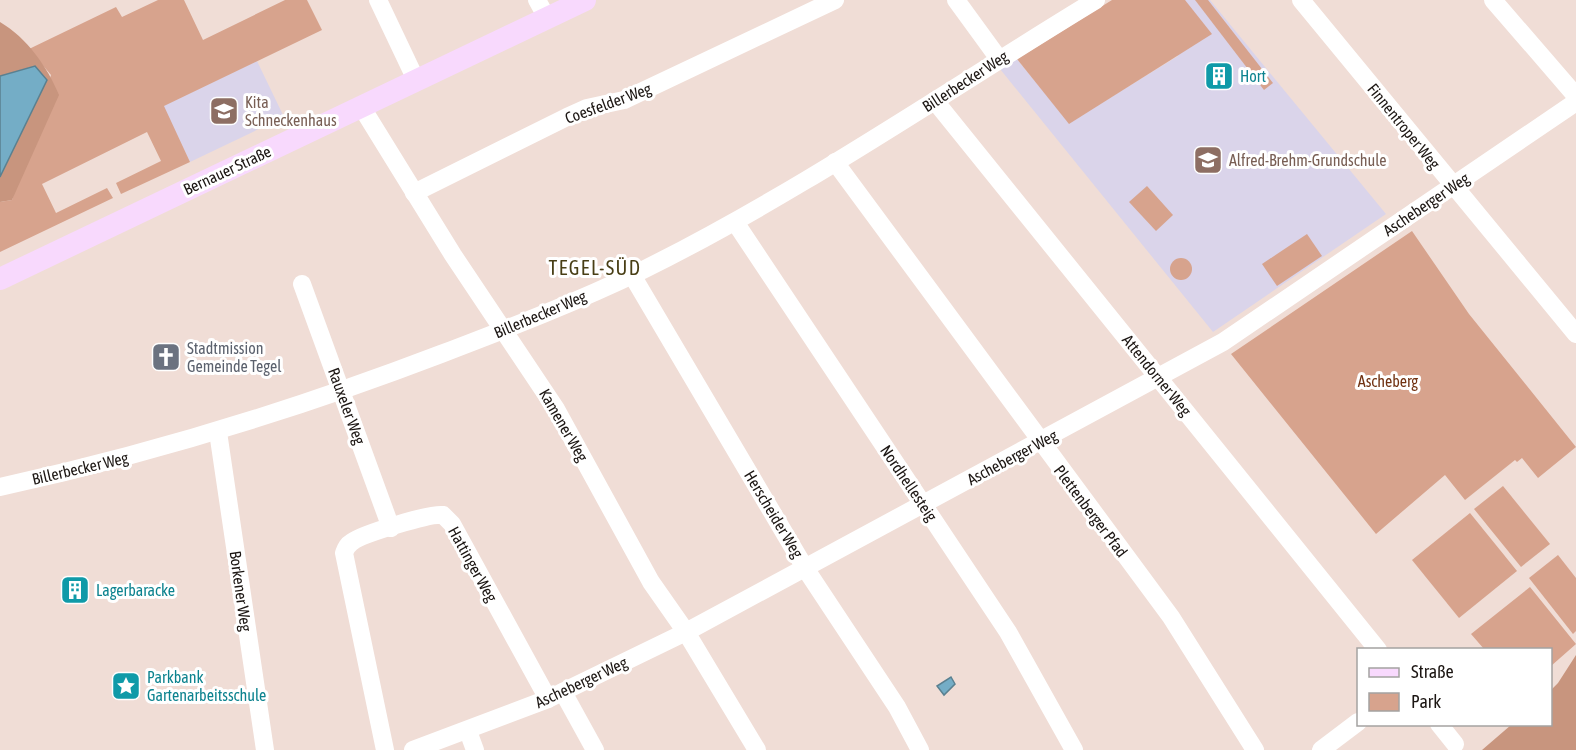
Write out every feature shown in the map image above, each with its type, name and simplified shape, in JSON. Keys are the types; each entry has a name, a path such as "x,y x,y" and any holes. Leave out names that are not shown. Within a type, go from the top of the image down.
{"main road":[{"name":"Bernauer Straße","path":"0,279 416,80 542,9 585,0"}],"street":[{"path":"378,0 416,80"},
{"name":"Coesfelder Weg","path":"414,193 567,117 587,108 624,100 835,0"},
{"path":"956,0 999,59"},
{"name":"Billerbecker Weg","path":"1,484 135,456 341,392 502,331 632,275 735,222 1096,0"},
{"name":"Finnentroper Weg","path":"1301,0 1576,334"},
{"path":"1494,0 1576,96"},
{"name":"Attendorner Weg","path":"935,100 1376,648"},
{"name":"Ascheberger Weg","path":"413,750 555,695 686,632 1159,378 1223,342 1576,102"},
{"name":"Kamener Weg","path":"362,106 414,193 502,331 556,409 651,582 686,632 757,750"},
{"name":"Plettenberger Pfad","path":"835,162 1040,443 1171,617 1255,750"},
{"name":"Nordhellesteig","path":"735,222 1027,662 1074,750"},
{"name":"Herscheider Weg","path":"632,275 805,568 897,706 920,750"},
{"name":"Rauxeler Weg","path":"302,284 392,528"},
{"name":"Borkener Weg","path":"218,432 265,750"},
{"name":"Hattinger Weg","path":"385,750 344,561 346,548 350,543 436,513 447,518 555,695 595,750"},
{"path":"1321,750 1357,723"},
{"path":"1441,726 1455,744"},
{"path":"468,730 475,750"}],"shaded area":[{"name":"Alfred-Brehm-Grundschule","path":"1132,0 1210,0 1386,214 1213,332 1000,69 1017,59 1069,123 1178,56"},
{"path":"0,22 27,44 49,74 59,95 12,200 0,202 0,177 47,80 35,66 0,76"},
{"name":"Kita Schneckenhaus","path":"257,61 284,117 190,162 163,106"},
{"path":"1576,655 1576,750 1482,750 1510,726 1552,726 1552,689"}],"green space":[{"path":"158,0 184,0 203,40 285,0 307,0 322,30 164,106 190,162 121,194 116,183 161,161 147,132 42,184 56,213 107,188 113,198 0,252 0,202 12,200 51,75 29,49 116,7 122,17"},
{"path":"1112,0 1185,0 1212,34 1069,124 1017,59"},
{"path":"1195,0 1208,0 1273,83 1264,90"},
{"path":"1147,186 1173,215 1156,231 1129,202"},
{"name":"Ascheberg","path":"1412,231 1469,314 1576,447 1538,478 1522,458 1517,462 1515,460 1465,500 1445,475 1376,534 1231,354"},
{"path":"1307,234 1322,256 1277,286 1262,264"},
{"path":"1177,258 1185,258 1192,265 1192,273 1185,280 1177,280 1170,273 1170,265"},
{"path":"1503,486 1550,544 1521,567 1474,509"},
{"path":"1470,513 1517,571 1459,618 1412,560"},
{"path":"1558,555 1576,578 1576,631 1573,634 1529,578"},
{"path":"1530,587 1576,644 1552,665 1552,648 1483,648 1471,634"}],"water":[{"path":"35,66 47,80 0,177 0,76"},
{"path":"951,677 955,684 944,695 937,686"}],"place":[{"name":"Hort","path":"1219,76"},
{"name":"Kita Schneckenhaus","path":"224,111"},
{"name":"Alfred-Brehm-Grundschule","path":"1208,160"},
{"name":"Stadtmission Gemeinde Tegel","path":"166,357"},
{"name":"Lagerbaracke","path":"75,590"},
{"name":"Parkbank Gartenarbeitsschule","path":"126,686"}],"district":[{"name":"TEGEL-SÜD","path":"595,268"}]}
